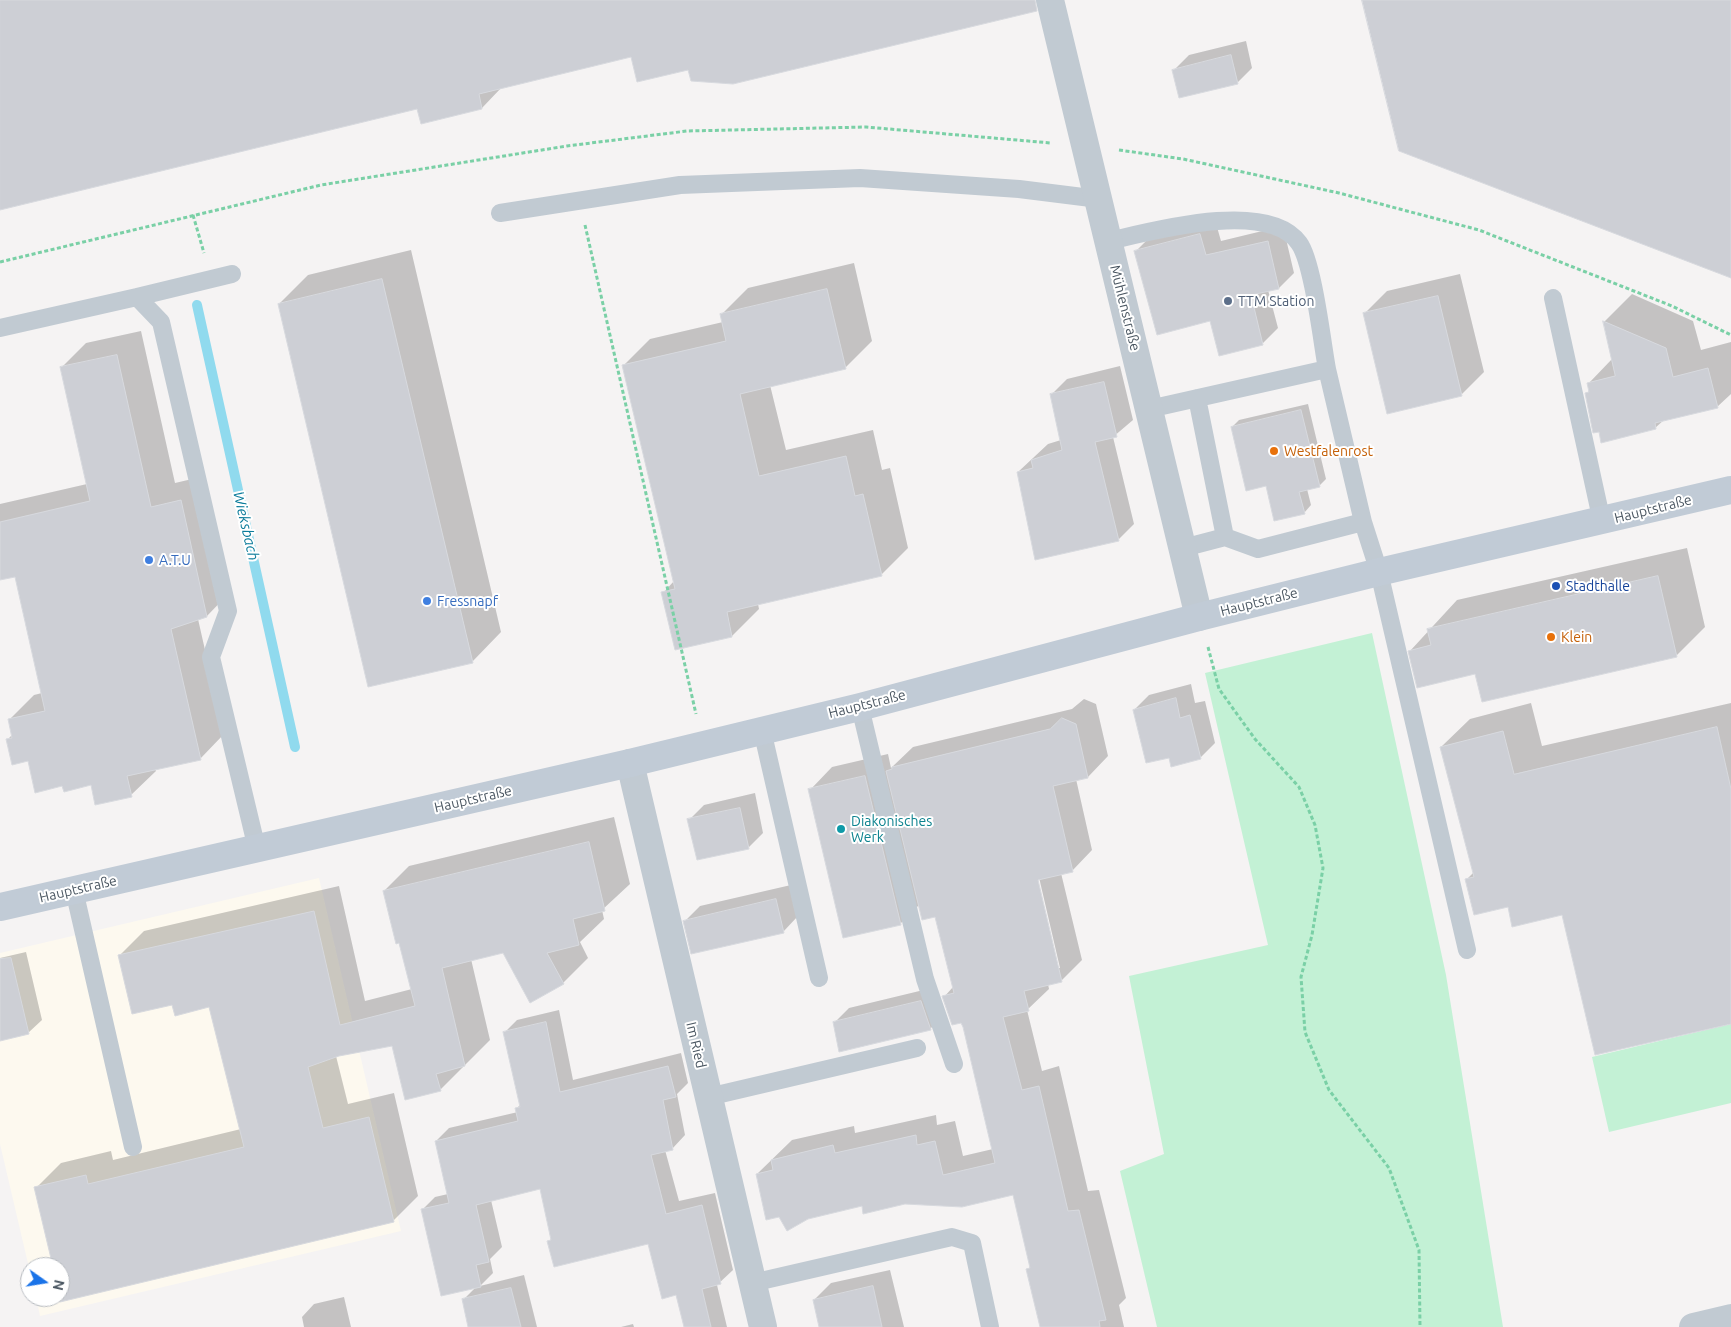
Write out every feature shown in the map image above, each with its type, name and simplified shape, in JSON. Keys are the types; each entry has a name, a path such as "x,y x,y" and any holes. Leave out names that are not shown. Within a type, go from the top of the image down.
{"street":[{"name":"Mühlenstraße","path":"1050,0 1199,617"},
{"name":"Hauptstraße","path":"0,907 630,763 860,707 1199,617 1379,572 1602,522 1731,490"},
{"name":"Im Ried","path":"630,763 763,1327"},
{"path":"1693,1327 1731,1318"}],"lane":[{"path":"500,213 680,185 860,178 1019,189 1099,199"},
{"path":"1109,241 1182,224 1228,220 1258,222 1283,230 1299,243 1307,260 1327,369 1363,522 1379,572 1467,950"},
{"path":"0,328 232,274"},
{"path":"137,297 161,322 228,611 211,657 257,849"},
{"path":"1553,298 1602,522"},
{"path":"1149,408 1327,369"},
{"path":"1197,398 1225,537"},
{"path":"1183,548 1225,537 1258,549 1363,522"},
{"path":"860,707 925,979 954,1064"},
{"path":"762,730 819,978"},
{"path":"74,890 133,1147"},
{"path":"708,1097 917,1048"},
{"path":"752,1283 952,1237 972,1243 990,1327"}],"path":[{"path":"0,262 321,184 567,146 687,132 866,126 1086,146 1193,161 1339,192 1479,230 1672,306 1731,335"},
{"path":"580,200 702,744"},
{"path":"1199,617 1219,689 1255,739 1299,787 1315,825 1323,868 1312,935 1301,977 1305,1032 1329,1090 1388,1168 1419,1250 1420,1327"}],"shaded area":[{"path":"319,878 401,1231 40,1316 38,1307 70,1307 70,1257 26,1257 0,1144 0,953"}],"green space":[{"path":"1372,633 1446,975 1503,1327 1157,1327 1120,1171 1164,1154 1129,976 1268,945 1205,673"},
{"path":"1731,1024 1731,1103 1609,1132 1592,1057"}],"building":[{"path":"0,0 1035,0 1037,11 733,84 691,81 688,70 637,82 631,57 479,94 482,109 421,124 417,109 0,210"},
{"path":"1362,0 1731,0 1731,278 1399,151"},
{"path":"1231,55 1238,84 1179,98 1172,70"},
{"path":"1200,234 1206,255 1268,241 1279,289 1251,295 1263,345 1219,356 1210,321 1157,335 1134,251"},
{"path":"382,279 473,663 368,687 278,304"},
{"path":"827,289 846,369 740,394 759,476 846,456 855,496 863,494 882,576 727,612 732,637 675,650 661,592 675,589 622,365 726,341 720,314"},
{"path":"1438,296 1462,396 1387,414 1363,313"},
{"path":"1603,321 1666,348 1673,377 1708,368 1718,408 1655,423 1656,429 1601,443 1599,432 1593,433 1585,393 1589,392 1587,383 1615,376"},
{"path":"117,355 151,507 181,500 207,617 171,629 201,760 127,776 132,797 95,805 91,785 64,792 62,786 35,793 28,761 12,765 6,739 12,738 8,719 45,711 15,577 0,580 0,522 90,501 60,367"},
{"path":"1104,382 1117,437 1095,442 1119,541 1035,560 1017,472 1033,468 1031,460 1062,450 1050,394"},
{"name":"Westfalenrost","path":"1301,410 1320,487 1299,492 1305,514 1274,521 1266,486 1246,491 1231,427"},
{"name":"Klein","path":"1658,576 1677,657 1482,702 1475,674 1417,688 1408,651 1431,645 1427,629"},
{"path":"1176,698 1180,718 1190,715 1201,759 1171,767 1169,758 1146,763 1133,710"},
{"path":"1062,718 1076,724 1088,778 1053,786 1073,872 1038,880 1062,982 1024,991 1029,1011 1003,1017 1022,1090 1039,1086 1068,1211 1079,1210 1106,1320 1099,1321 1100,1327 1040,1327 1026,1269 1030,1268 1013,1195 962,1207 905,1204 863,1214 862,1206 808,1219 787,1231 779,1217 766,1220 756,1174 773,1170 771,1160 833,1145 835,1153 916,1135 917,1145 935,1141 943,1175 995,1163 963,1027 961,1023 952,1025 942,996 954,993 935,917 922,920 886,771 892,769 892,767 1050,729"},
{"path":"1717,727 1731,789 1731,1024 1595,1055 1562,915 1512,927 1508,907 1474,915 1465,879 1474,877 1440,747 1503,731 1514,774"},
{"name":"Diakonisches Werk","path":"865,776 901,925 843,938 808,789"},
{"path":"740,808 749,849 697,860 687,819"},
{"path":"589,842 605,911 573,919 579,945 547,953 564,984 530,1003 503,953 442,968 465,1066 436,1074 441,1091 405,1100 392,1046 339,1056 308,1067 323,1128 369,1117 394,1222 70,1300 70,1257 51,1257 34,1187 86,1175 88,1184 244,1147 209,1007 175,1016 172,1005 132,1014 118,955 314,911 340,1025 415,1006 399,943 396,944 383,891"},
{"path":"776,899 784,933 691,954 683,921"},
{"path":"11,958 29,1034 0,1041 0,959"},
{"path":"921,1001 931,1030 839,1052 833,1022"},
{"path":"546,1022 560,1092 668,1066 676,1097 663,1100 673,1150 651,1155 666,1214 702,1205 721,1284 702,1289 711,1327 684,1327 676,1295 662,1299 648,1244 554,1267 547,1241 551,1240 540,1189 476,1205 489,1262 476,1265 481,1287 441,1296 421,1209 449,1203 435,1141 518,1121 515,1108 520,1107 503,1032"},
{"path":"873,1286 882,1327 819,1327 813,1300"},
{"path":"511,1288 521,1327 468,1327 462,1299"}],"waterway":[{"name":"Wieksbach","path":"197,305 295,747"}],"place":[{"name":"TTM Station","path":"1228,301"},
{"name":"Westfalenrost","path":"1274,451"},
{"name":"A.T.U","path":"149,560"},
{"name":"Stadthalle","path":"1556,586"},
{"name":"Fressnapf","path":"427,601"},
{"name":"Klein","path":"1551,637"},
{"name":"Diakonisches Werk","path":"841,829"}]}
